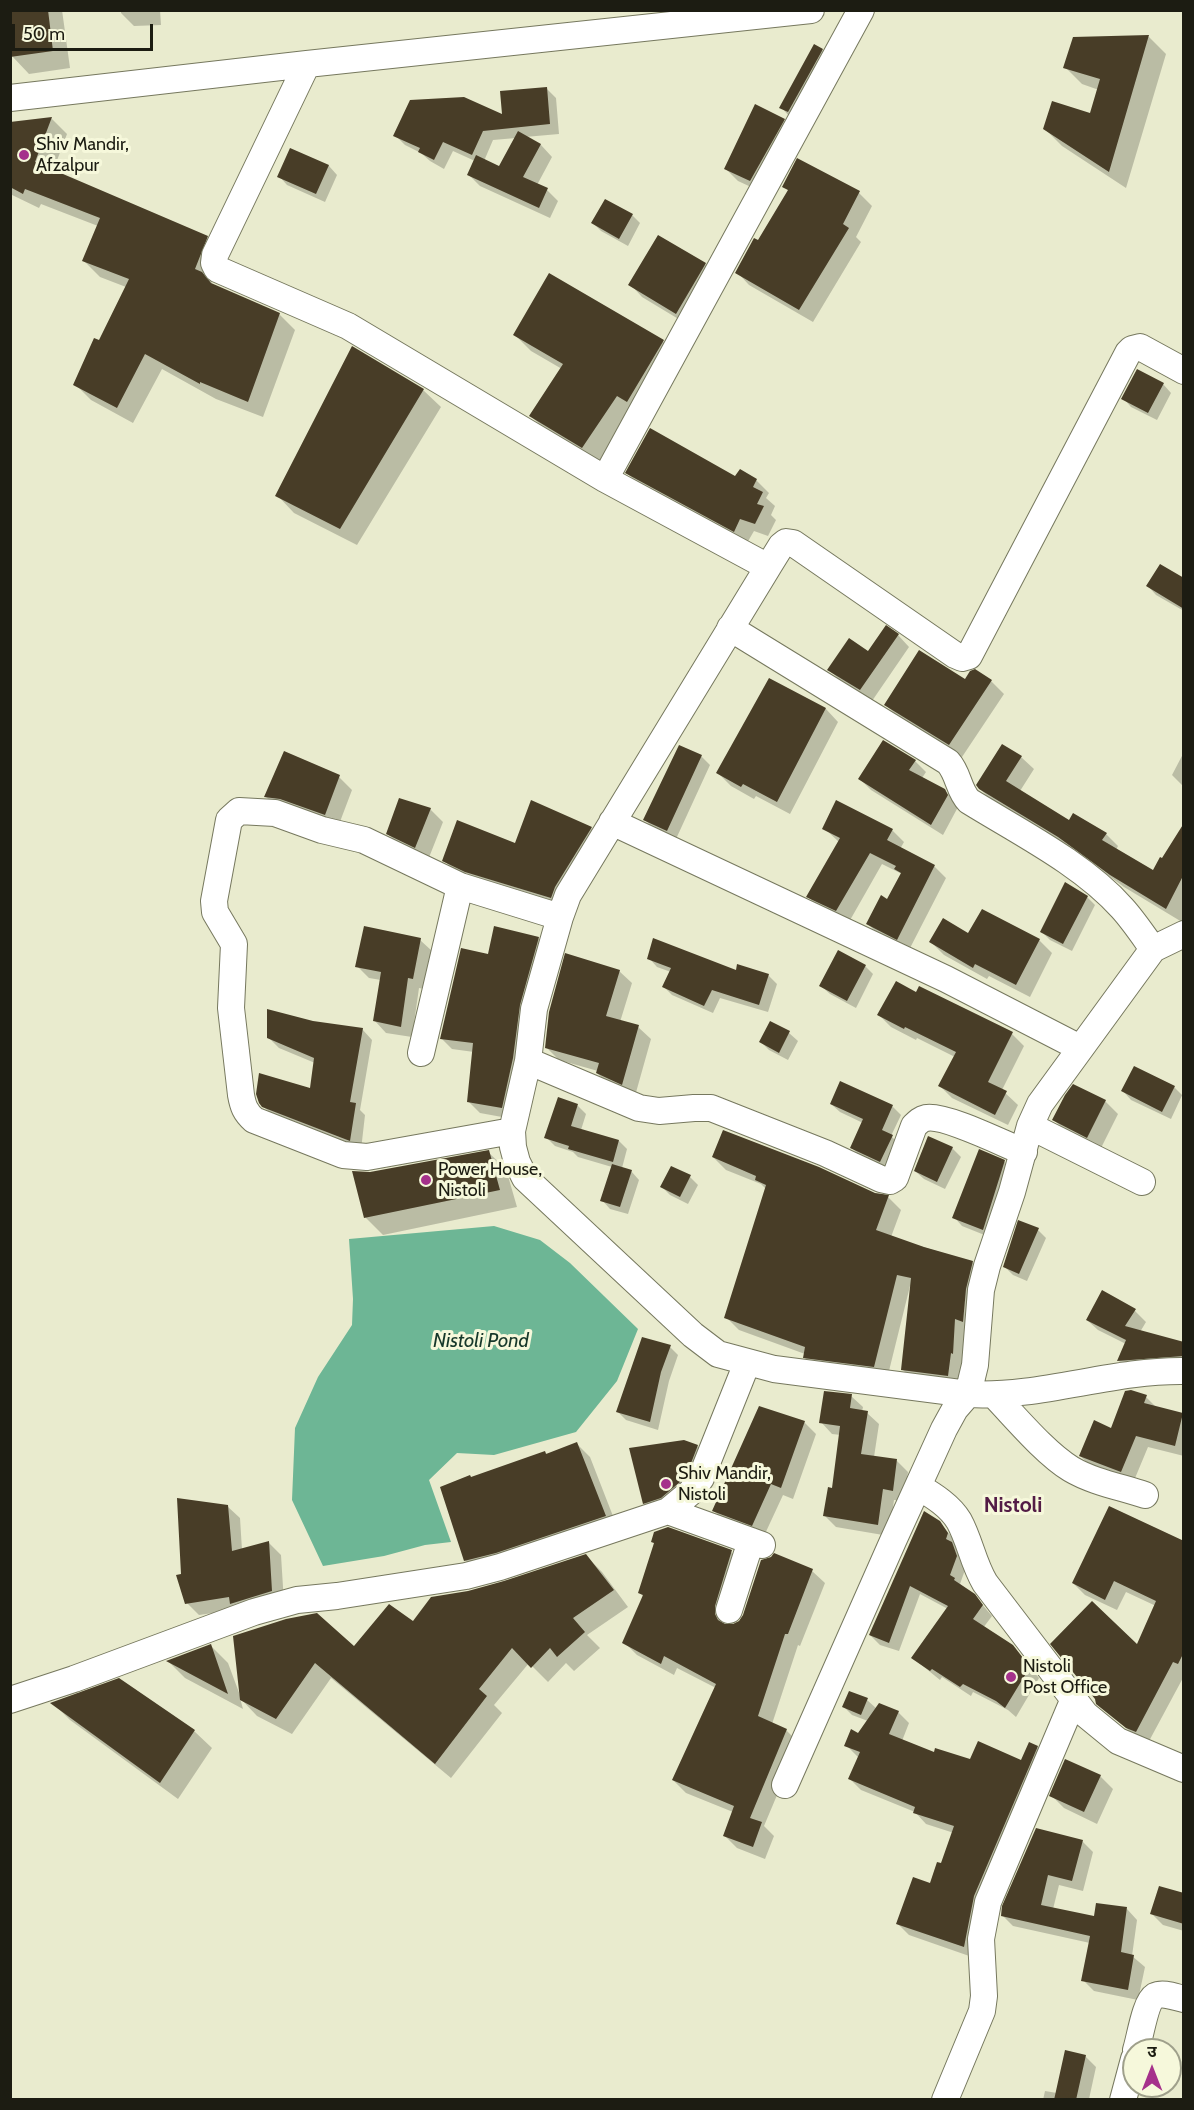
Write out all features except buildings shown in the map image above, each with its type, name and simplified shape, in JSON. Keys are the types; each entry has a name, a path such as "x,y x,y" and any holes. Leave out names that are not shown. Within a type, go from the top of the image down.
{"street":[{"path":"10,98 811,10"},
{"path":"605,479 861,10"},
{"path":"307,64 215,255 214,263 217,269 348,326 605,479 768,567"},
{"path":"1184,371 1140,347 1128,353 969,656 962,658 955,655 793,543 786,542 781,546 568,895 534,1009 528,1060 512,1131 517,1162 525,1178 693,1335 718,1354 774,1369 968,1394 994,1395 1128,1374 1184,1371"},
{"path":"730,628 948,762 954,768 963,795 969,801 1075,868 1096,884 1122,908 1153,949"},
{"path":"512,1131 367,1158 356,1158 254,1120 247,1114 242,1101 231,1008 234,944 215,912 214,901 229,820 239,811 275,813 322,830 351,836 460,886 560,917"},
{"path":"612,822 946,979 1080,1048"},
{"path":"421,1053 460,886"},
{"path":"785,1785 893,1541 955,1409 968,1394 975,1365 981,1290 1030,1126 1040,1104 1153,949 1184,934"},
{"path":"528,1060 639,1108 659,1111 711,1108 825,1153 880,1179 890,1181 895,1178 914,1126 919,1120 928,1117 953,1123 1024,1152"},
{"path":"1030,1126 1142,1182"},
{"path":"10,1700 74,1679 254,1612 297,1600 466,1576 500,1567 668,1511 691,1492 701,1478 747,1363"},
{"path":"994,1395 1050,1452 1070,1468 1145,1495"},
{"path":"919,1487 938,1499 958,1520 985,1583 1085,1714 1118,1741 1184,1769"},
{"path":"668,1511 756,1543 729,1610"},
{"path":"945,2100 982,2011 984,1996 981,1939 988,1902 1074,1701"},
{"path":"1140,2038 1150,2002 1156,1996 1166,1994 1184,1999"}],"water":[{"name":"Nistoli Pond","path":"494,1226 540,1240 570,1263 638,1329 617,1381 576,1432 494,1455 457,1453 429,1480 451,1542 425,1545 384,1556 323,1566 292,1500 295,1428 318,1377 352,1325 353,1299 349,1239"}],"place":[{"name":"Shiv Mandir, Afzalpur","path":"24,155"},
{"name":"Power House, Nistoli","path":"426,1180"},
{"name":"Shiv Mandir, Nistoli","path":"666,1484"},
{"name":"Nistoli Post Office","path":"1011,1677"}],"district":[{"name":"Nistoli","path":"1013,1506"}]}
